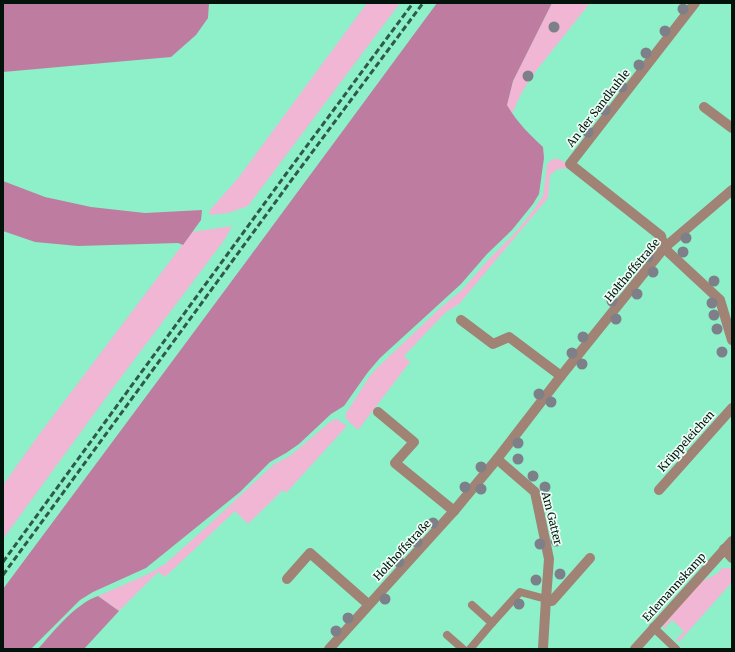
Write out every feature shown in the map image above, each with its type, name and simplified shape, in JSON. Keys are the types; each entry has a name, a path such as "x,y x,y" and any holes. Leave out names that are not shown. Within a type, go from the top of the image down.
{"street":[{"name":"An der Sandkuhle","path":"664,248 661,236 570,164 695,3"},
{"path":"704,107 732,128"},
{"name":"Holthoffstraße","path":"329,649 368,604 454,511 664,248 732,190"},
{"path":"664,248 720,300 732,340"},
{"path":"461,320 493,344 509,336 561,376"},
{"name":"Krüppeleichen","path":"658,490 732,408"},
{"path":"378,412 414,442 396,463 454,511"},
{"name":"Am Gatter","path":"497,459 535,492 549,559 543,648"},
{"name":"Erlemannskamp","path":"635,649 732,541"},
{"path":"724,549 732,558"},
{"path":"287,579 310,553 368,604"},
{"path":"546,599 552,601 590,558"}],"lane":[{"path":"470,649 520,592 546,599"},
{"path":"472,605 492,623"},
{"path":"654,627 676,649"},
{"path":"447,635 463,649"}],"shaded area":[{"path":"3,3 209,3 208,18 196,35 171,57 3,72"},
{"path":"367,3 400,3 248,206 228,213 209,215 210,210 239,177"},
{"path":"437,3 552,3 513,81 507,105 523,127 543,147 544,158 539,194 533,204 512,230 487,254 461,284 380,358 344,406 331,414 299,444 270,462 240,492 146,568 93,592 80,600 31,649 3,649 3,589"},
{"path":"552,3 590,3 532,76 521,94 512,114 507,105 513,81"},
{"path":"553,159 564,162 570,168 558,169 550,175 548,198 459,304 445,313 404,356 410,362 358,430 346,419 345,415 369,377 439,309 462,290 488,260 514,234 543,196 547,165"},
{"path":"3,181 45,197 91,207 145,213 202,210 201,220 183,245 178,243 78,246 35,242 3,231"},
{"path":"232,226 225,239 113,388 3,539 3,485 38,436 192,232"},
{"path":"337,419 347,426 286,493 283,490 248,524 235,511 165,577 158,572 119,611 98,596 146,575 165,564 273,465 291,455 331,421"},
{"path":"722,568 730,568 732,570 732,582 679,642 676,640 684,631 672,620 664,629 663,624 699,583 718,573"},
{"path":"98,596 119,611 84,649 38,649 58,626 73,612 81,605"}],"railway":[{"path":"3,562 286,174 413,3"},
{"path":"3,575 293,178 423,3"}]}
